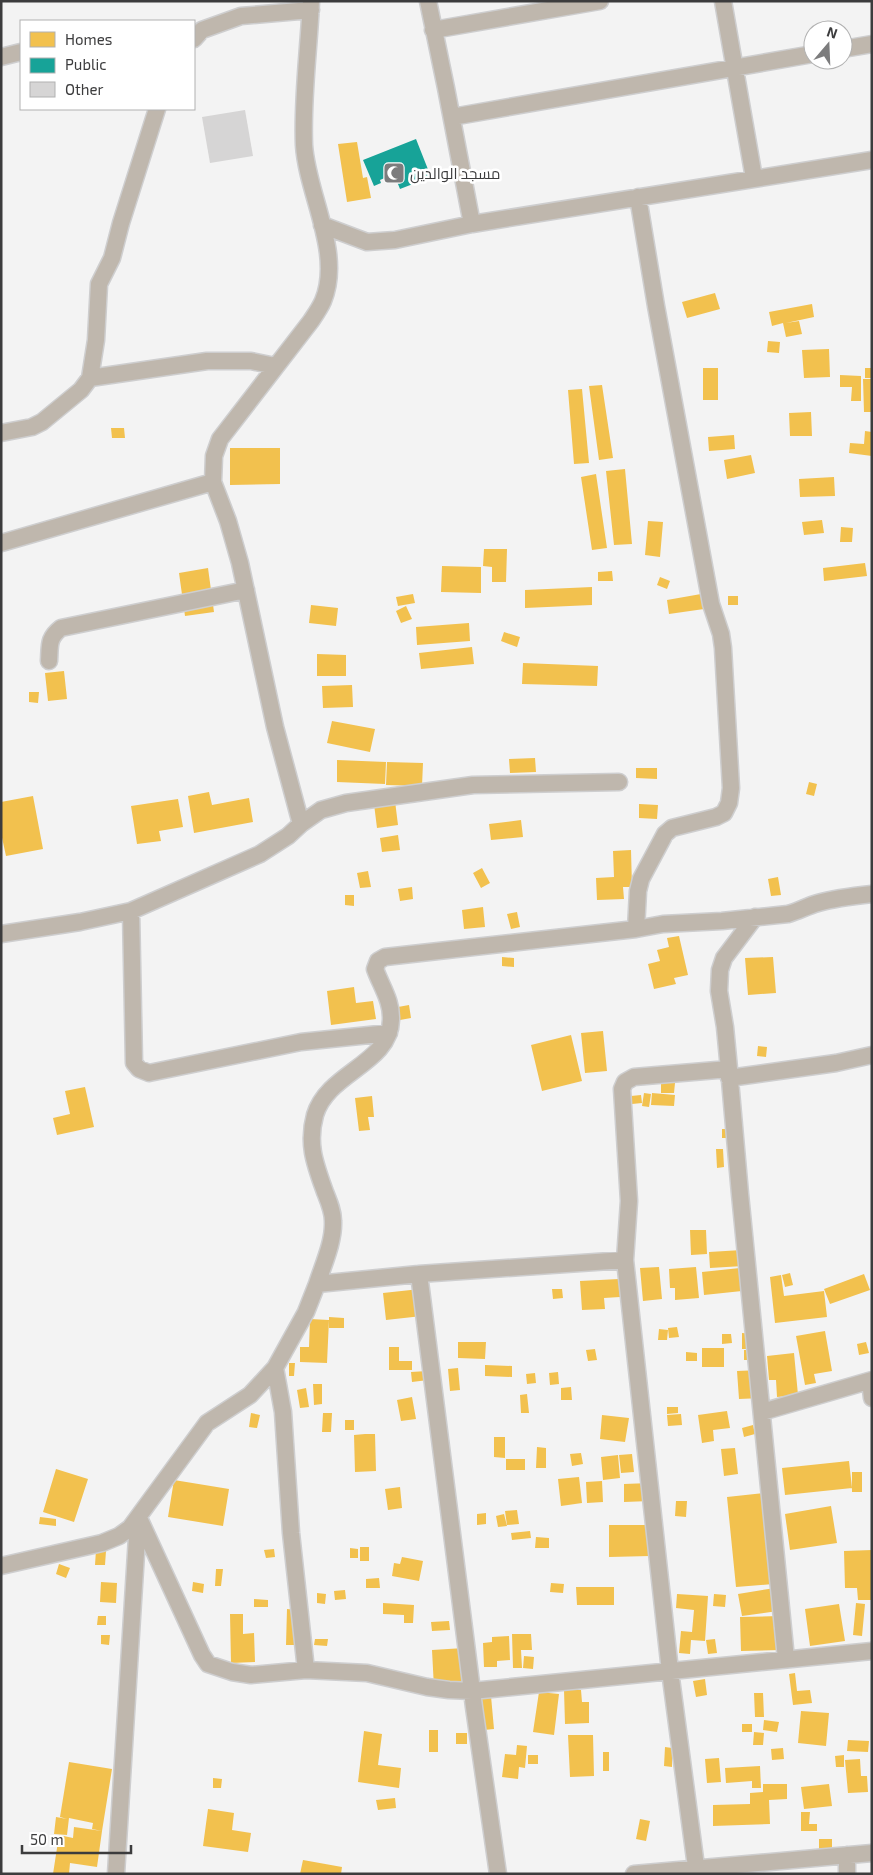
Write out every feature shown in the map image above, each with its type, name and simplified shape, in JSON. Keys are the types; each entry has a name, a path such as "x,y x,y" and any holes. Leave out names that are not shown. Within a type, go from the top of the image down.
{"street":[{"path":"428,1 472,224"},
{"path":"433,30 600,1"},
{"path":"723,1 754,178"},
{"path":"195,38 202,30 241,16 311,6 304,108 304,147 322,225 328,267 328,282 323,301 311,321 220,439 214,456 213,482 228,521 246,590 275,727 301,824"},
{"path":"853,47 872,44"},
{"path":"1,57 20,52"},
{"path":"452,117 803,56"},
{"path":"1,433 32,427 42,422 81,390 90,378 96,340 99,284 112,258 121,223 157,110"},
{"path":"322,225 367,242 395,240 472,224 872,160"},
{"path":"636,929 638,891 641,879 665,834 672,828 716,817 724,813 729,803 731,788 721,634 711,604 656,306 638,197"},
{"path":"90,378 207,361 251,361 275,366"},
{"path":"1,543 213,482"},
{"path":"49,661 52,634 61,628 246,590"},
{"path":"1,934 80,922 131,911 260,854 288,836 321,810 346,803 473,785 619,782"},
{"path":"1,1566 102,1543 119,1536 130,1528 138,1518 207,1423 250,1395 275,1368 306,1312 332,1236 331,1206 311,1150 311,1132 316,1112 326,1092 378,1053 389,1033 392,1019 388,998 375,969 378,961 384,957 636,929 663,924 722,921 788,914 799,912 815,903 840,897 872,894"},
{"path":"131,911 134,1062 139,1069 149,1073 301,1042 389,1033"},
{"path":"755,917 724,958 720,970 719,992 725,1027 786,1659"},
{"path":"696,1871 670,1671 625,1260 629,1202 622,1089 625,1082 634,1078 729,1074 836,1063 872,1056"},
{"path":"317,1284 419,1274 625,1260"},
{"path":"419,1274 472,1691 498,1874"},
{"path":"275,1368 283,1412 291,1533 306,1670"},
{"path":"762,1412 871,1380 872,1398"},
{"path":"138,1518 202,1655 208,1664 232,1672 251,1675 306,1670 367,1673 427,1687 472,1691 872,1651"},
{"path":"116,1874 138,1518"},
{"path":"634,1874 696,1871 872,1853"},
{"path":"847,1855 847,1874"}],"building: Homes":[{"path":"357,142 363,178 367,177 371,198 347,202 338,144"},
{"path":"715,293 720,309 687,318 682,302"},
{"path":"812,304 814,317 786,323 799,321 802,334 786,337 783,323 772,326 769,312"},
{"path":"768,341 780,342 779,353 767,352"},
{"path":"829,349 830,377 804,378 802,350"},
{"path":"703,368 718,368 718,400 703,400"},
{"path":"865,368 872,368 872,378 865,378"},
{"path":"840,375 861,376 861,401 851,401 852,387 840,387"},
{"path":"863,379 872,379 872,412 864,412"},
{"path":"602,385 613,458 599,460 589,386"},
{"path":"582,389 589,463 574,464 568,390"},
{"path":"811,412 812,436 790,436 789,413"},
{"path":"111,428 124,428 125,438 112,438"},
{"path":"865,431 872,432 872,456 849,453 850,443 864,444"},
{"path":"734,435 735,449 709,451 708,437"},
{"path":"230,448 280,448 280,484 230,485"},
{"path":"751,455 755,473 727,479 724,460"},
{"path":"625,469 632,544 614,545 606,471"},
{"path":"596,474 607,548 592,550 581,477"},
{"path":"834,477 835,496 800,497 799,479"},
{"path":"822,520 824,533 804,535 802,522"},
{"path":"648,521 663,522 660,557 645,555"},
{"path":"841,527 853,528 852,542 840,542"},
{"path":"484,549 507,549 506,582 492,582 492,567 483,566"},
{"path":"865,563 867,576 824,581 823,568"},
{"path":"442,566 481,567 481,593 441,592"},
{"path":"208,568 214,612 185,616 179,573"},
{"path":"612,571 613,581 598,581 598,572"},
{"path":"660,577 670,581 667,589 657,585"},
{"path":"592,587 592,605 525,608 525,590"},
{"path":"413,594 415,603 398,606 396,597"},
{"path":"701,594 704,609 669,614 667,600"},
{"path":"728,596 738,596 738,605 728,605"},
{"path":"311,605 338,608 336,626 309,623"},
{"path":"406,606 412,619 401,623 396,611"},
{"path":"469,623 470,641 417,645 416,627"},
{"path":"504,632 520,637 517,647 501,641"},
{"path":"472,647 474,664 421,669 419,653"},
{"path":"317,654 346,655 346,676 317,676"},
{"path":"523,663 598,666 597,686 522,684"},
{"path":"64,671 67,699 48,701 45,673"},
{"path":"352,685 353,707 323,708 322,686"},
{"path":"29,692 39,692 38,703 29,702"},
{"path":"332,721 375,729 370,752 327,743"},
{"path":"535,758 536,772 510,773 509,759"},
{"path":"337,760 386,762 385,784 337,782"},
{"path":"387,762 423,763 422,786 386,785"},
{"path":"636,768 657,768 657,779 636,778"},
{"path":"809,782 817,784 814,796 806,794"},
{"path":"209,792 212,805 249,798 253,822 194,833 188,796"},
{"path":"33,796 43,849 6,856 1,833 1,802"},
{"path":"178,799 183,827 159,831 161,841 137,844 131,806"},
{"path":"395,801 398,825 377,828 374,804"},
{"path":"639,804 658,805 657,819 639,818"},
{"path":"521,820 523,837 491,840 489,824"},
{"path":"398,835 400,850 382,852 380,838"},
{"path":"631,850 632,887 623,887 624,899 597,900 596,878 614,877 613,851"},
{"path":"482,868 490,883 481,888 473,873"},
{"path":"368,871 371,887 360,888 357,873"},
{"path":"778,877 781,895 771,896 768,879"},
{"path":"412,887 413,899 400,901 398,889"},
{"path":"345,895 354,895 354,906 345,905"},
{"path":"483,907 485,927 464,929 462,910"},
{"path":"517,912 520,927 511,929 507,914"},
{"path":"679,936 688,975 674,978 676,984 654,989 648,964 660,961 657,950 669,947 667,938"},
{"path":"502,957 514,958 514,967 502,966"},
{"path":"773,957 776,993 748,995 745,958"},
{"path":"354,987 356,1003 373,1001 376,1019 331,1025 327,991"},
{"path":"409,1005 411,1018 400,1020 398,1007"},
{"path":"603,1031 607,1071 585,1073 581,1033"},
{"path":"571,1035 582,1081 542,1091 531,1045"},
{"path":"758,1046 767,1047 766,1057 757,1056"},
{"path":"661,1082 675,1083 674,1093 661,1093"},
{"path":"85,1087 94,1127 57,1135 53,1118 70,1114 65,1091"},
{"path":"644,1093 651,1094 649,1107 642,1106"},
{"path":"652,1093 675,1095 674,1106 651,1105"},
{"path":"641,1095 642,1103 632,1104 631,1096"},
{"path":"372,1096 374,1117 368,1117 370,1130 359,1131 355,1098"},
{"path":"722,1129 732,1129 732,1138 722,1138"},
{"path":"716,1149 723,1149 724,1167 717,1168"},
{"path":"690,1230 706,1230 707,1254 691,1255"},
{"path":"742,1250 743,1266 710,1268 709,1252"},
{"path":"659,1267 662,1299 643,1301 640,1268"},
{"path":"696,1267 699,1298 675,1300 675,1288 670,1288 669,1269"},
{"path":"740,1268 742,1291 704,1295 702,1272"},
{"path":"790,1273 793,1285 785,1287 782,1275"},
{"path":"864,1274 870,1290 830,1304 824,1289"},
{"path":"781,1275 784,1296 824,1291 827,1317 775,1323 770,1277"},
{"path":"619,1279 620,1297 604,1298 605,1309 582,1310 580,1281"},
{"path":"420,1289 422,1316 386,1320 383,1293"},
{"path":"552,1289 562,1289 563,1298 553,1299"},
{"path":"329,1317 344,1318 344,1328 329,1328"},
{"path":"310,1319 329,1320 327,1363 300,1362 300,1347 309,1347"},
{"path":"677,1327 679,1337 669,1338 668,1328"},
{"path":"659,1329 668,1330 667,1340 658,1340"},
{"path":"825,1331 832,1371 814,1374 816,1383 805,1385 796,1336"},
{"path":"742,1333 754,1334 753,1349 742,1349"},
{"path":"722,1334 731,1334 732,1343 722,1344"},
{"path":"458,1342 486,1342 485,1359 458,1358"},
{"path":"866,1342 869,1353 859,1355 857,1344"},
{"path":"389,1347 399,1347 399,1361 412,1361 412,1370 389,1370"},
{"path":"702,1348 724,1348 724,1367 702,1367"},
{"path":"595,1349 597,1360 588,1361 586,1350"},
{"path":"744,1350 756,1350 756,1360 744,1360"},
{"path":"686,1352 697,1353 697,1361 686,1361"},
{"path":"794,1353 798,1395 777,1397 776,1380 769,1380 767,1356"},
{"path":"289,1363 295,1363 294,1376 289,1376"},
{"path":"485,1365 512,1366 512,1377 485,1376"},
{"path":"458,1368 460,1390 450,1391 448,1369"},
{"path":"761,1370 762,1398 739,1399 737,1371"},
{"path":"427,1371 428,1380 412,1382 411,1372"},
{"path":"558,1372 559,1384 550,1385 549,1373"},
{"path":"535,1373 536,1383 527,1384 526,1374"},
{"path":"313,1384 322,1384 322,1404 314,1405"},
{"path":"571,1387 572,1400 561,1400 561,1388"},
{"path":"306,1388 309,1407 300,1408 297,1390"},
{"path":"527,1394 529,1413 521,1413 520,1395"},
{"path":"412,1397 416,1419 401,1421 397,1400"},
{"path":"667,1407 678,1407 678,1413 667,1414"},
{"path":"727,1411 730,1428 713,1430 714,1441 702,1443 698,1415"},
{"path":"251,1413 260,1415 257,1428 249,1427"},
{"path":"323,1413 332,1413 331,1432 322,1432"},
{"path":"681,1414 682,1425 668,1426 667,1415"},
{"path":"602,1415 629,1418 625,1442 600,1439"},
{"path":"345,1420 354,1420 354,1430 345,1430"},
{"path":"753,1425 755,1434 744,1437 742,1428"},
{"path":"375,1434 376,1471 355,1472 354,1435"},
{"path":"494,1437 505,1437 505,1458 494,1457"},
{"path":"537,1447 546,1448 546,1468 536,1468"},
{"path":"735,1448 738,1474 724,1476 721,1449"},
{"path":"581,1453 583,1464 572,1466 570,1454"},
{"path":"632,1454 634,1472 621,1473 619,1455"},
{"path":"618,1455 620,1478 603,1480 601,1457"},
{"path":"506,1459 525,1459 525,1470 506,1470"},
{"path":"849,1461 852,1488 785,1495 782,1468"},
{"path":"56,1469 88,1479 74,1522 43,1512"},
{"path":"852,1472 862,1472 862,1492 852,1492"},
{"path":"579,1477 582,1503 561,1506 558,1479"},
{"path":"174,1480 229,1489 223,1526 168,1517"},
{"path":"602,1481 603,1502 587,1503 586,1482"},
{"path":"650,1483 650,1501 624,1502 624,1484"},
{"path":"400,1487 402,1508 388,1510 385,1489"},
{"path":"765,1493 773,1584 736,1587 727,1497"},
{"path":"676,1501 687,1501 686,1517 675,1516"},
{"path":"831,1506 837,1543 790,1550 785,1514"},
{"path":"517,1510 519,1524 507,1525 505,1511"},
{"path":"486,1513 486,1524 477,1525 477,1514"},
{"path":"504,1514 507,1526 498,1527 496,1516"},
{"path":"40,1517 56,1519 56,1526 39,1524"},
{"path":"609,1525 649,1525 650,1556 609,1557"},
{"path":"530,1531 531,1538 512,1540 511,1533"},
{"path":"536,1537 549,1538 549,1548 535,1548"},
{"path":"360,1547 369,1547 369,1561 360,1561"},
{"path":"350,1548 358,1549 358,1558 350,1558"},
{"path":"274,1549 275,1557 266,1558 264,1550"},
{"path":"96,1550 106,1551 105,1565 95,1565"},
{"path":"872,1550 872,1600 858,1600 857,1588 845,1588 844,1551"},
{"path":"402,1557 423,1561 419,1581 392,1576 394,1563 400,1564"},
{"path":"59,1564 70,1568 66,1578 56,1574"},
{"path":"216,1569 223,1569 221,1586 215,1586"},
{"path":"379,1578 380,1588 366,1588 366,1579"},
{"path":"101,1582 117,1583 116,1603 100,1602"},
{"path":"193,1582 204,1584 203,1593 192,1591"},
{"path":"551,1583 564,1584 563,1593 550,1592"},
{"path":"576,1587 614,1587 614,1605 577,1605"},
{"path":"775,1588 778,1611 742,1616 738,1594"},
{"path":"345,1590 346,1599 335,1600 334,1591"},
{"path":"317,1593 326,1594 325,1604 317,1603"},
{"path":"677,1594 708,1596 705,1641 691,1640 690,1654 679,1653 681,1631 692,1632 694,1610 676,1608"},
{"path":"714,1594 726,1595 725,1607 713,1606"},
{"path":"254,1599 268,1600 268,1607 254,1607"},
{"path":"383,1603 414,1605 413,1623 404,1623 404,1615 383,1614"},
{"path":"856,1603 865,1604 862,1636 853,1635"},
{"path":"839,1604 845,1641 810,1646 805,1609"},
{"path":"287,1609 297,1610 296,1645 286,1645"},
{"path":"230,1614 243,1614 243,1634 254,1633 255,1662 231,1663"},
{"path":"98,1616 106,1616 106,1625 97,1625"},
{"path":"779,1616 780,1650 741,1651 740,1617"},
{"path":"449,1621 450,1630 432,1631 431,1622"},
{"path":"512,1634 531,1634 532,1650 521,1650 522,1668 513,1668"},
{"path":"101,1635 110,1635 109,1645 101,1644"},
{"path":"509,1636 510,1660 497,1661 497,1667 484,1667 483,1643 492,1642 492,1637"},
{"path":"315,1639 328,1639 327,1646 314,1645"},
{"path":"715,1639 717,1653 708,1654 706,1640"},
{"path":"464,1648 466,1686 434,1688 432,1650"},
{"path":"524,1656 534,1657 533,1669 523,1668"},
{"path":"795,1673 797,1691 810,1690 812,1703 793,1705 789,1674"},
{"path":"705,1679 707,1695 696,1697 693,1681"},
{"path":"564,1690 581,1690 582,1702 589,1702 589,1723 565,1724"},
{"path":"539,1692 559,1694 554,1735 533,1732"},
{"path":"754,1693 763,1693 764,1717 755,1717"},
{"path":"491,1696 494,1729 473,1731 470,1698"},
{"path":"801,1711 829,1713 826,1746 798,1743"},
{"path":"764,1720 779,1722 777,1732 763,1730"},
{"path":"742,1724 752,1724 752,1732 742,1732"},
{"path":"429,1730 438,1730 438,1752 429,1752"},
{"path":"364,1731 382,1734 378,1765 401,1768 399,1788 358,1782"},
{"path":"754,1732 764,1733 763,1745 753,1745"},
{"path":"456,1733 467,1733 467,1744 456,1744"},
{"path":"568,1735 593,1735 594,1776 570,1777"},
{"path":"848,1740 869,1741 868,1752 847,1751"},
{"path":"517,1745 527,1746 525,1768 519,1767 518,1779 502,1777 505,1754 516,1755"},
{"path":"665,1747 672,1748 672,1767 664,1766"},
{"path":"783,1748 784,1759 772,1760 771,1749"},
{"path":"603,1752 609,1752 609,1771 603,1771"},
{"path":"528,1755 538,1755 538,1764 528,1764"},
{"path":"844,1755 844,1767 836,1767 835,1756"},
{"path":"719,1758 721,1782 707,1783 705,1759"},
{"path":"860,1759 861,1776 867,1776 868,1792 848,1793 845,1760"},
{"path":"69,1762 112,1769 102,1831 92,1829 93,1823 69,1818 67,1835 54,1834 56,1817 67,1819 60,1817"},
{"path":"760,1766 761,1788 752,1788 752,1781 726,1783 725,1768"},
{"path":"213,1778 222,1779 221,1788 213,1788"},
{"path":"763,1784 787,1784 787,1799 769,1800 770,1824 713,1826 713,1805 750,1804 750,1793 763,1792"},
{"path":"829,1784 832,1806 804,1809 801,1787"},
{"path":"395,1798 396,1808 378,1810 376,1800"},
{"path":"208,1809 234,1813 232,1830 251,1833 248,1852 203,1846"},
{"path":"801,1812 810,1812 809,1824 817,1824 817,1831 801,1831"},
{"path":"640,1819 650,1821 646,1841 636,1839"},
{"path":"74,1827 102,1831 97,1867 70,1863 69,1874 53,1874 59,1835 73,1838"},
{"path":"819,1839 832,1839 832,1851 819,1851"},
{"path":"303,1860 342,1867 341,1874 300,1874"}],"building: Public":[{"path":"416,139 431,177 400,189 394,174 380,180 381,183 374,186 363,160"}],"building: Other":[{"path":"245,110 253,156 210,163 202,117"}],"place":[{"name":"مسجد الوالدين","path":"394,173"}]}
